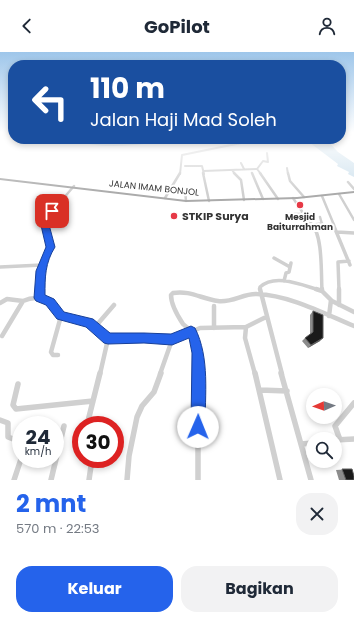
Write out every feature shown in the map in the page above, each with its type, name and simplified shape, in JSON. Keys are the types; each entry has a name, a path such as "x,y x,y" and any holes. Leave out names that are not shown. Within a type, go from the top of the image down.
{"main road":[{"name":"JALAN IMAM BONJOL","path":"0,179 74,186 186,201 278,199 354,192"}],"street":[{"path":"165,198 180,175 182,155 192,153"},
{"path":"257,169 263,161 268,162 267,153"},
{"path":"241,163 244,169"},
{"path":"185,166 202,166 210,201"},
{"path":"287,168 290,181 304,197"},
{"path":"203,171 257,169"},
{"path":"257,169 278,199"},
{"path":"232,170 241,180 244,200"},
{"path":"252,173 263,199"},
{"path":"348,182 354,189"},
{"path":"40,298 40,277 42,266 50,247 44,220 74,186"},
{"path":"176,188 185,191 186,201"},
{"path":"339,194 354,220"},
{"path":"322,196 349,263 338,262 339,305"},
{"path":"293,198 309,222 313,225 320,242 322,291"},
{"path":"287,214 304,214"},
{"path":"313,225 322,224 320,217"},
{"path":"337,232 354,233"},
{"path":"274,258 290,265 289,272 286,273 284,281"},
{"path":"0,267 42,266"},
{"path":"311,480 266,317 260,294 260,287 266,282 284,281 322,291 331,300 354,312"},
{"path":"198,480 198,353 191,331 184,326 171,303 171,295 173,293 185,292 224,301 245,295 260,294 291,302 354,326"},
{"path":"0,303 7,299 23,301 26,299 46,299 61,316 81,320 95,327 108,339 144,338 172,340 191,331 205,327 246,328 266,317"},
{"path":"329,316 331,300"},
{"path":"2,336 23,301"},
{"path":"95,327 114,305"},
{"path":"214,306 214,328"},
{"path":"58,355 53,355 51,352 61,316"},
{"path":"246,328 245,338 260,390 280,480"},
{"path":"89,416 108,339"},
{"path":"127,480 130,449 137,417 142,406 154,392 172,340"},
{"path":"18,384 13,405 16,409 93,401"},
{"path":"260,390 287,391"},
{"path":"336,432 336,426 354,403"},
{"path":"0,420 8,423 8,437 12,439"},
{"path":"342,440 354,439"},
{"path":"301,444 306,444"},
{"path":"14,480 18,468"},
{"path":"51,480 54,468"},
{"path":"89,480 91,468"}],"water":[{"path":"323,153 339,153 354,163 354,177 348,174 349,172 337,166 338,164"}],"building":[{"path":"313,311 323,315 323,338 311,345 305,338 313,332"},
{"path":"342,469 352,469 354,480 346,480"}],"place":[{"name":"Mesjid Baiturrahman","path":"300,205"},
{"name":"STKIP Surya","path":"174,216"}],"route":[{"path":"52,211 44,221 50,247 46,253 40,271 40,298 46,299 54,305 60,315 64,318 81,320 89,323 108,339 144,338 172,340 191,331 198,353 198,427"}]}
